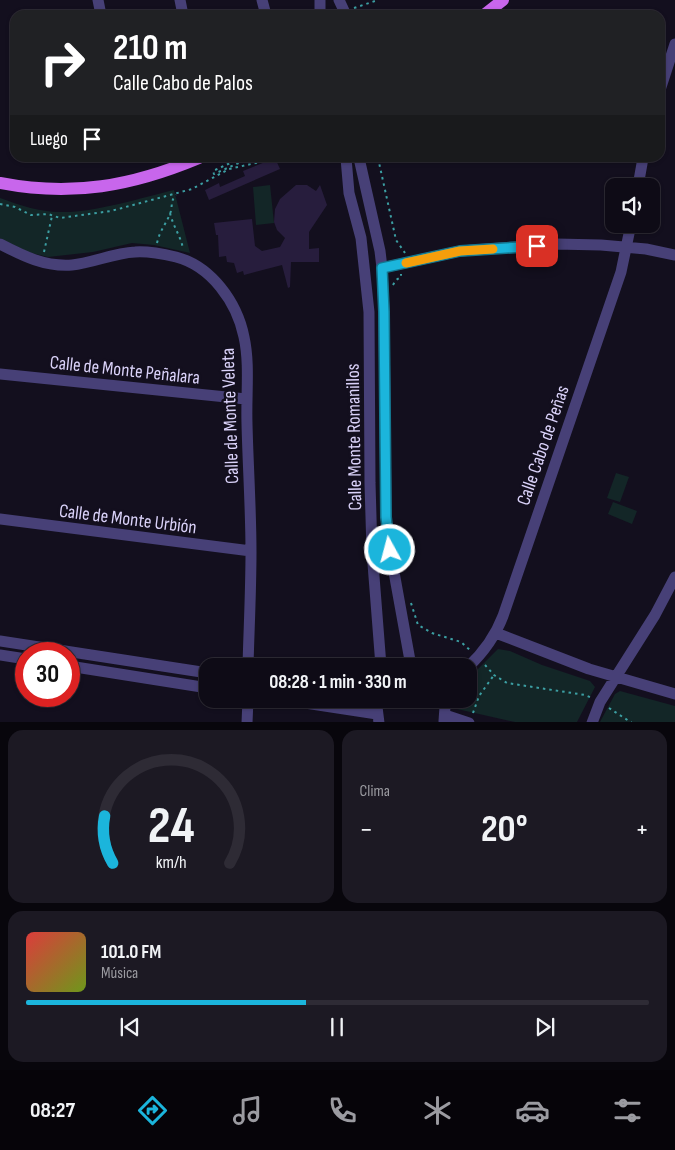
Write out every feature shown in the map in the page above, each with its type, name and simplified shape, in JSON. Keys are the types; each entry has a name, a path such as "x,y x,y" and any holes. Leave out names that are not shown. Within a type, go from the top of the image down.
{"main road":[{"path":"490,10 503,0"},
{"path":"0,183 50,190 83,189 140,179 188,162"}],"street":[{"path":"339,0 347,10"},
{"path":"665,75 675,44"},
{"name":"Calle Monte Romanillos","path":"346,162 349,193 361,238 369,312 372,551 380,658"},
{"name":"Calle Monte Romanillos","path":"360,162 388,295 386,517 410,658"},
{"path":"639,178 642,162"},
{"path":"361,238 367,232 376,235"},
{"name":"Calle Cabo de Peñas","path":"478,658 496,633 621,272 629,233"},
{"name":"Calle de Monte Veleta","path":"0,244 24,256 42,262 71,265 135,252 156,253 195,265 213,278 229,298 244,336 247,363 246,399 251,551 248,658"},
{"path":"382,268 402,261 460,251 556,244 627,247 675,255"},
{"path":"367,293 373,297 388,295"},
{"name":"Calle de Monte Peñalara","path":"0,374 246,399"},
{"name":"Calle de Monte Urbión","path":"0,520 251,551"},
{"path":"592,722 600,702 654,615 675,577"},
{"path":"496,633 581,666 675,694"},
{"path":"15,645 3,641 2,655 15,657"},
{"path":"80,656 199,672"},
{"path":"80,668 199,687"},
{"path":"247,722 248,708"},
{"path":"326,708 378,718"},
{"path":"444,719 471,718"}],"path":[{"path":"354,10 378,0"},
{"path":"232,162 213,171 214,174 241,162"},
{"path":"0,204 14,207 31,215 73,216 111,211 178,194 198,186 229,169 260,162"},
{"path":"379,162 396,240 403,248 401,277 393,284 388,295"},
{"path":"178,194 172,200 170,214 172,223 181,239 185,261"},
{"path":"156,253 161,229 170,214"},
{"path":"42,262 52,216"},
{"path":"410,601 418,625 432,633 461,642 494,675 507,683 585,695 632,722"},
{"path":"471,718 479,696 494,675"}],"green space":[{"path":"270,185 274,223 256,225 253,187"},
{"path":"174,190 190,253 154,245 132,243 93,252 48,257 27,252 0,238 0,198 22,206 52,212 73,212 117,204"},
{"path":"616,473 629,477 620,502 607,498"},
{"path":"613,502 637,511 632,524 608,514"},
{"path":"498,649 510,651 542,665 590,681 595,687 577,722 515,722 457,709 477,708 477,670"},
{"path":"620,691 675,706 675,722 600,722 615,694"}],"building":[{"path":"265,162 277,162 280,169 209,200 205,190 219,183 220,187 245,176 243,171"},
{"path":"296,185 307,185 316,191 320,185 327,205 309,232 309,249 319,248 319,262 291,262 290,287 288,288 282,265 244,275 243,271 237,273 234,263 227,262 226,256 219,257 218,235 216,235 214,223 252,219 255,246 262,251 280,247 285,238 277,230 274,222 275,209 280,199"}],"slow traffic":[{"path":"406,263 460,251 493,249"}],"route":[{"path":"390,550 386,517 382,268 460,251 537,246"}]}
